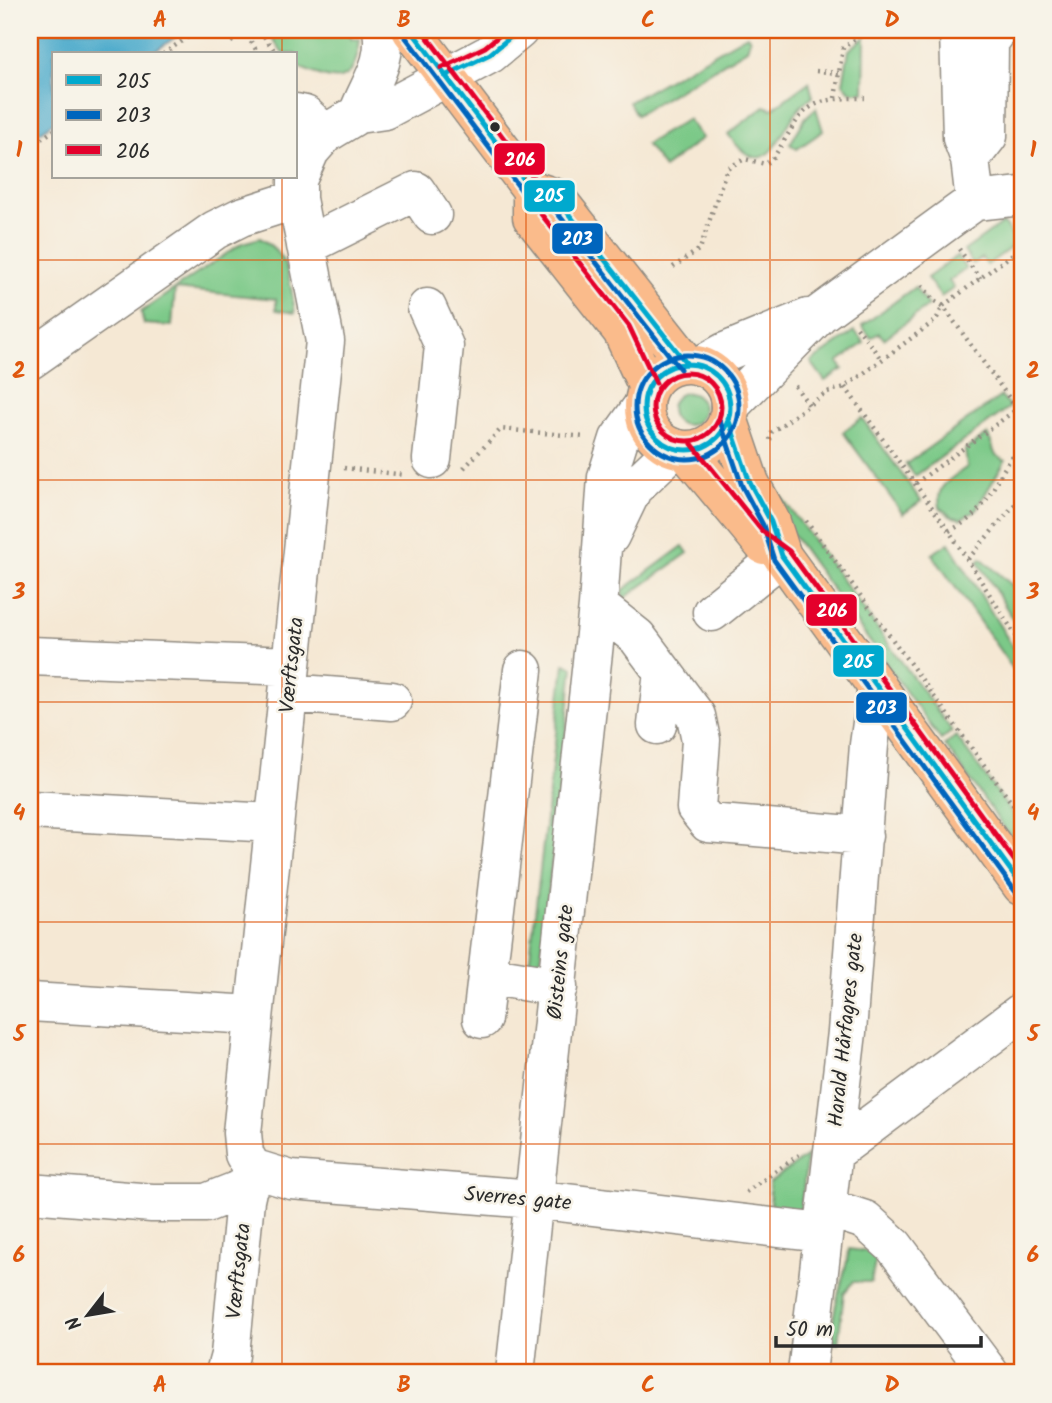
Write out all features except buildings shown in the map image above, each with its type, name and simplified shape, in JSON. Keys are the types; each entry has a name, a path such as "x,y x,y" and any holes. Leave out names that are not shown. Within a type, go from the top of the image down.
{"main road":[{"path":"411,30 532,190 556,198 694,365 721,380 750,483 771,522 782,556 1022,886"},
{"path":"532,190 532,217 622,331 646,396 647,424 654,435 680,449 756,537 769,550 782,556"},
{"path":"646,396 663,371 694,365"},
{"path":"680,449 708,444 723,430 729,412"}],"street":[{"path":"358,114 367,88 379,72 386,48 383,30"},
{"name":"Værftsgata","path":"298,177 310,151 310,124 385,110 490,54 519,30"},
{"path":"959,30 962,138 970,159 975,201"},
{"path":"970,159 988,136 989,42 998,30"},
{"name":"Værftsgata","path":"225,1373 248,1162 254,1015 325,341 297,199 298,178"},
{"path":"306,246 416,191 432,215"},
{"path":"729,412 975,201 1022,196"},
{"path":"30,360 215,230 241,217 297,199"},
{"path":"427,308 444,346 432,459"},
{"path":"694,365 724,352 837,318"},
{"name":"Øisteins gate","path":"515,1373 598,606 607,477 619,439 646,396"},
{"name":"Øisteins gate","path":"603,551 633,488 680,449"},
{"path":"712,612 782,556"},
{"path":"598,606 637,637 696,716 701,740 696,808 708,823 863,836"},
{"path":"30,656 289,680 392,701"},
{"path":"482,1019 523,670"},
{"path":"657,725 663,672"},
{"name":"Harald Hårfagres gate","path":"807,1373 825,1220 819,1152 851,990 869,746 877,686"},
{"path":"30,810 274,823"},
{"path":"487,975 558,987"},
{"path":"30,1002 254,1015"},
{"path":"819,1152 1022,1012"},
{"path":"30,1193 152,1203 206,1203 248,1162"},
{"name":"Sverres gate","path":"248,1162 291,1180 825,1220 866,1220 894,1246 989,1373"}],"path":[{"path":"166,52 198,30"},
{"path":"243,30 258,52"},
{"path":"231,42 250,30"},
{"path":"835,98 843,48 869,30"},
{"path":"260,31 276,52"},
{"path":"816,71 839,73"},
{"path":"673,267 699,249 727,168 745,159 765,164 772,160 808,107 835,98 865,98"},
{"path":"30,147 52,131"},
{"path":"768,447 772,432 827,392 845,387 936,320 943,306 1022,247"},
{"path":"958,249 980,279"},
{"path":"916,483 1017,409 943,306 934,301 917,278"},
{"path":"837,318 881,359"},
{"path":"845,387 949,531 1022,645"},
{"path":"949,531 980,512 1010,461 1022,447"},
{"path":"968,559 1022,496"},
{"path":"802,515 1022,817"},
{"path":"736,1198 819,1152"}],"green space":[{"path":"267,30 353,30 351,39 360,39 353,67 347,75 340,78 322,76 298,67 298,52 282,52"},
{"path":"747,35 750,39 747,49 636,115 629,102"},
{"path":"865,37 864,92 851,92 843,83 849,50"},
{"path":"809,82 813,97 802,105 767,154 756,157 744,152 728,134 765,106 772,109"},
{"path":"816,108 823,131 797,149 790,144 806,117"},
{"path":"688,119 702,138 664,168 646,144"},
{"path":"1003,223 1017,243 987,265 982,258 973,264 964,251"},
{"path":"260,238 277,252 283,261 290,280 295,313 276,310 276,299 175,289 172,326 144,324 141,312 242,243"},
{"path":"957,256 966,269 949,281 954,288 941,297 927,278"},
{"path":"915,287 928,306 884,339 879,333 871,338 862,326"},
{"path":"855,331 864,343 838,362 843,369 825,381 811,362"},
{"path":"687,393 698,398 703,409 698,420 687,425 676,420 671,409 676,398"},
{"path":"1001,396 1010,407 915,476 906,464"},
{"path":"862,418 921,501 903,514 843,432"},
{"path":"988,434 995,454 1005,461 975,511 961,519 950,516 940,507 942,488 967,467 965,450"},
{"path":"770,481 952,731 941,740 764,495"},
{"path":"949,543 1022,662 1020,679 932,554"},
{"path":"683,546 688,553 622,600 623,590"},
{"path":"981,558 1022,594 1022,625 1018,627 978,562"},
{"path":"564,664 573,667 540,968 529,965"},
{"path":"956,736 1022,827 1022,839 1016,844 945,745"},
{"path":"807,1156 800,1216 771,1208 769,1183"},
{"path":"849,1249 877,1253 871,1282 853,1282 844,1293 838,1343 834,1343 833,1319"}],"water":[{"path":"30,30 186,30 154,52 52,52 52,123 30,139"}],"transit line":[{"name":"205","path":"411,30 532,190 556,198 687,364"},
{"name":"206","path":"422,30 539,185 541,214 629,326 656,383"},
{"name":"206","path":"441,68 485,47 506,30"},
{"name":"205","path":"445,76 490,54 519,30"},
{"name":"203","path":"404,35 525,195 551,205 680,369"},
{"name":"203","path":"687,355 707,359 730,378 735,387 739,407 735,427 716,450 707,455 687,459 667,455 644,436 639,427 635,407 639,387 658,364 667,359 687,355"},
{"name":"205","path":"687,364 711,371 723,383 730,407 723,431 711,443 687,450 663,443 651,431 644,407 651,383 663,371 687,364"},
{"name":"206","path":"687,373 700,376 711,383 718,394 721,407 718,420 711,431 700,438 687,441 674,438 663,431 656,420 653,407 656,394 663,383 674,376 687,373"},
{"name":"205","path":"728,418 750,483 771,522 782,556 1022,886"},
{"name":"203","path":"720,421 742,486 763,525 774,560 1015,891"},
{"name":"206","path":"692,444 762,531 789,551 1022,871"}]}
